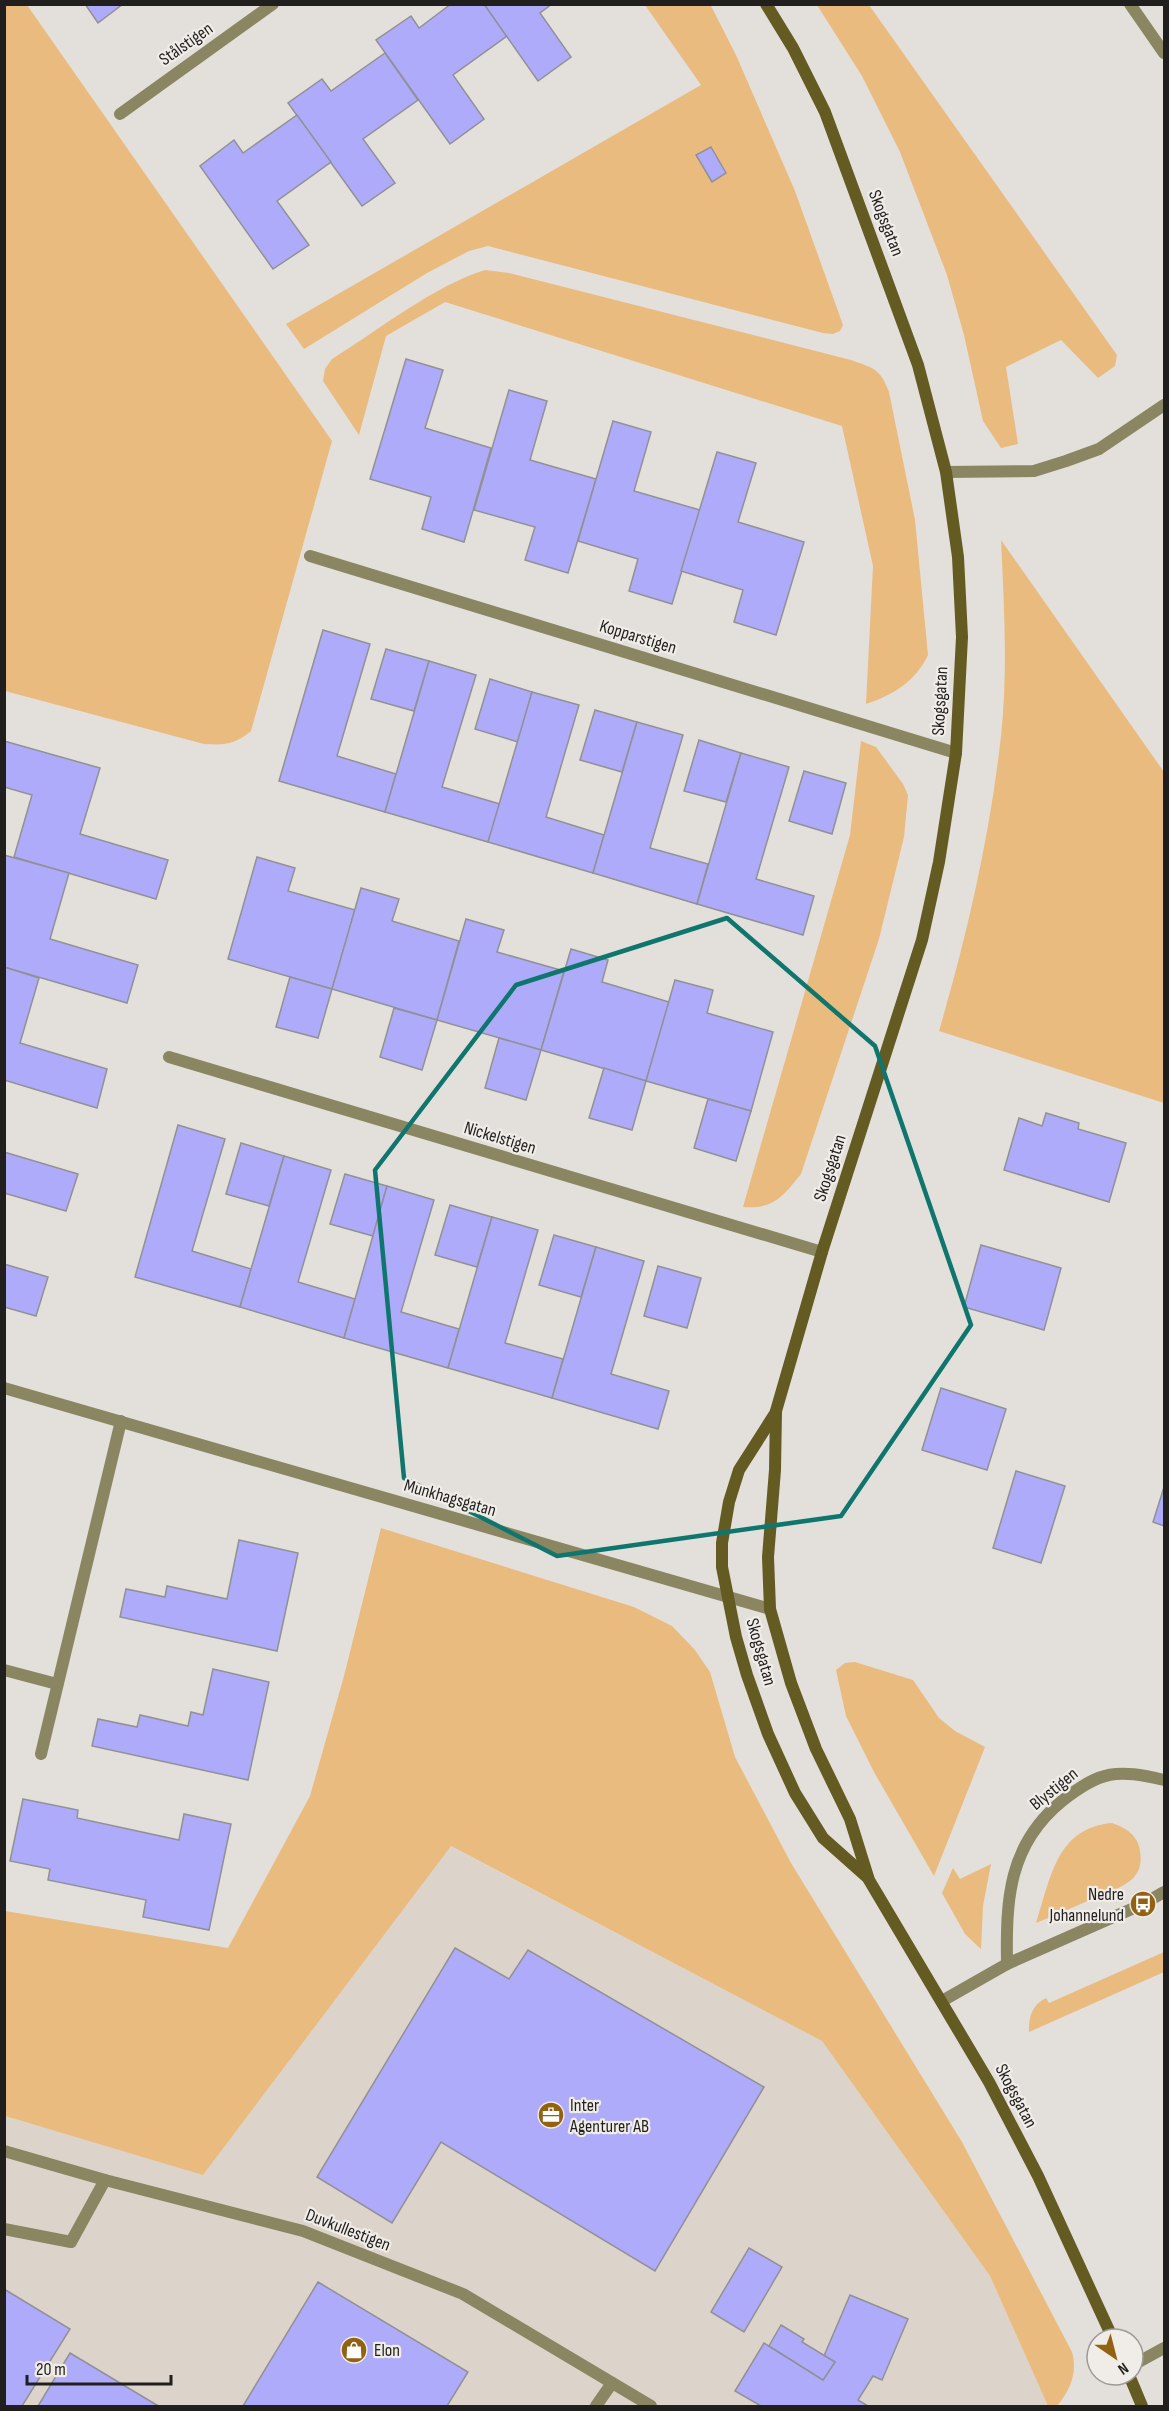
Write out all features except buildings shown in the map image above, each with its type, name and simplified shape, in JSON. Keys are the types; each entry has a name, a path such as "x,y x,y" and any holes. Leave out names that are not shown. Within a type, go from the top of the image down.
{"street":[{"name":"Stålstigen","path":"120,114 273,4"},
{"name":"Skogsgatan","path":"766,4 793,48 825,112 918,365 946,472 958,556 962,637 956,753 939,862 922,940 822,1252 776,1411 775,1470 768,1557 770,1609 791,1683 816,1749 850,1819 869,1880 989,2082 1038,2176 1107,2327"},
{"path":"1130,4 1164,53"},
{"path":"946,472 1034,471 1099,449 1164,405"},
{"name":"Kopparstigen","path":"310,556 956,753"},
{"name":"Nickelstigen","path":"169,1057 822,1252"},
{"name":"Munkhagsgatan","path":"4,1388 770,1609"},
{"name":"Skogsgatan","path":"776,1411 739,1470 729,1502 722,1542 722,1567 747,1675 768,1734 795,1793 823,1838 869,1880"},
{"path":"41,1754 121,1421"},
{"path":"4,1670 57,1684"},
{"name":"Blystigen","path":"1007,1964 1009,1899 1017,1866 1028,1837 1041,1821 1076,1790 1101,1776 1112,1773 1142,1775 1164,1780"},
{"path":"942,2001 1007,1964 1143,1904 1164,1892"},
{"name":"Duvkullestigen","path":"4,2151 105,2180 303,2231 463,2294 651,2406"},
{"path":"4,2229 71,2242 105,2180"},
{"path":"1145,2358 1164,2348"},
{"path":"596,2406 612,2383"},
{"path":"1134,2387 1142,2406"}],"highlighted area":[{"path":"727,918 875,1046 971,1325 841,1516 557,1556 404,1478 375,1170 516,985"}],"shaded area":[{"path":"710,4 736,55 795,191 843,325 840,331 833,334 823,333 488,246 469,251 427,273 304,349 286,324 701,85 645,5"},
{"path":"4,5 27,5 332,441 251,731 234,742 204,744 5,691"},
{"path":"817,5 869,5 1117,355 1115,366 1098,378 1061,340 1006,367 1018,444 1001,448 983,421 964,335 947,275 900,152 862,76"},
{"path":"485,270 509,273 851,360 879,373 889,392 915,520 928,655 917,673 894,692 866,704 873,566 842,426 445,302 386,336 359,435 323,381 325,369 332,359 426,297"},
{"path":"1001,540 1164,772 1164,1103 939,1031 976,885 991,811 1001,736 1005,663"},
{"path":"861,741 876,747 903,784 908,795 904,837 879,939 801,1174 783,1195 770,1204 743,1207 850,835"},
{"path":"381,1528 634,1607 672,1626 695,1650 710,1672 735,1757 791,1863 962,2142 1072,2352 1074,2367 1072,2381 1057,2406 1048,2406 990,2276 822,2041 451,1846 203,2175 5,2116 5,1911 228,1948 310,1796 344,1676"},
{"path":"855,1662 913,1680 939,1718 955,1731 985,1747 934,1876 874,1772 846,1716 836,1670 845,1663"},
{"path":"1112,1823 1134,1836 1139,1845 1140,1867 1134,1877 1119,1888 1036,1923 1052,1873 1067,1845 1079,1834 1093,1827"},
{"path":"450,1846 822,2041 990,2276 1048,2406 5,2406 4,2116 203,2174"},
{"path":"991,1864 983,1906 981,1949 965,1934 942,1893 953,1868 960,1879"},
{"path":"1164,1952 1164,1972 1029,2032 1032,2012 1046,1998 1049,2003"}],"place":[{"name":"Nedre Johannelund","path":"1143,1904"},
{"name":"Inter Agenturer AB","path":"551,2115"},
{"name":"Elon","path":"354,2350"}]}
